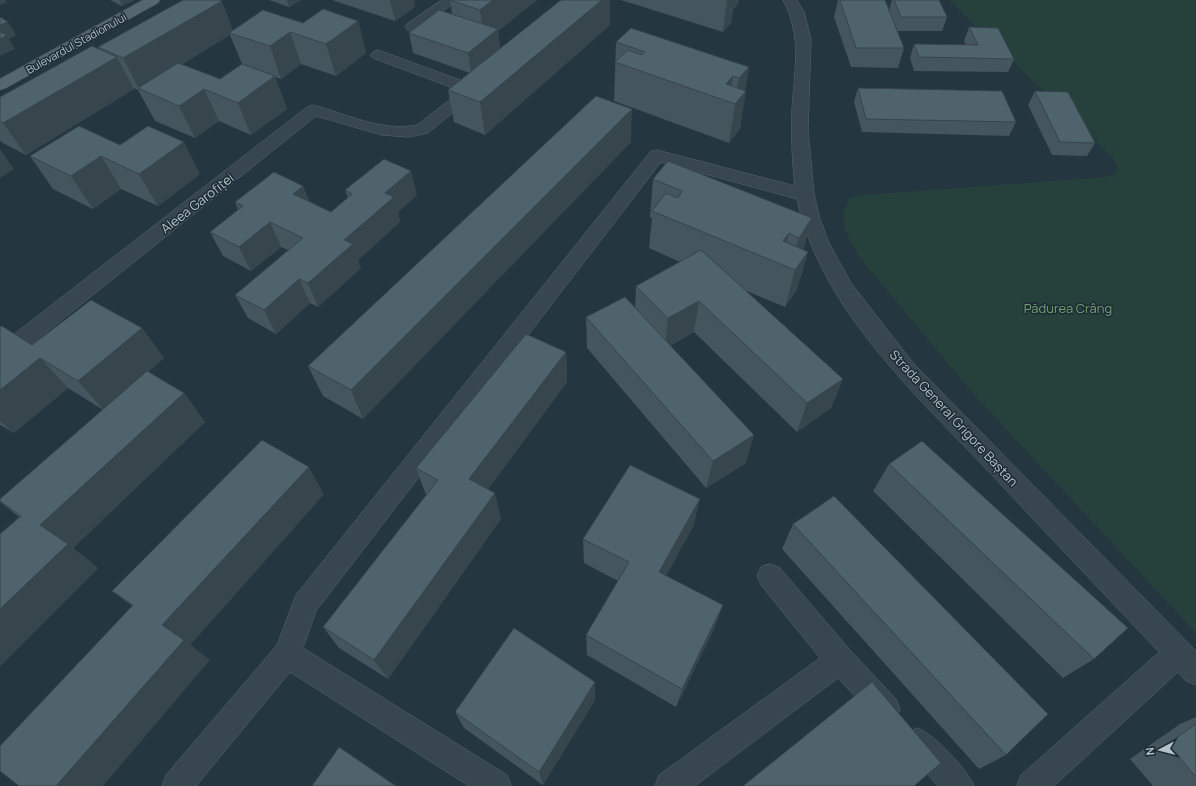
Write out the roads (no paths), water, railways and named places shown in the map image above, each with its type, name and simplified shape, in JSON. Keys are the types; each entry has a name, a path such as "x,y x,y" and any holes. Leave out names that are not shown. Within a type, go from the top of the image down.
{"main road":[{"name":"Bulevardul Stadionului","path":"0,85 153,0"}],"street":[{"path":"412,28 451,0"},
{"name":"Strada General Grigore Baștan","path":"790,0 801,25 804,49 801,81 800,137 805,195 815,228 832,270 863,317 906,370 1188,662"},
{"name":"Aleea Garofiței","path":"0,357 313,110 378,129 412,132 422,129 478,85 378,55"},
{"path":"177,786 287,654 305,604 657,155 805,195"},
{"path":"770,576 840,660 959,786"},
{"path":"287,654 496,786"},
{"path":"670,786 840,660"},
{"path":"1032,786 1188,662"}],"park label":[{"name":"Pădurea Crâng","path":"1068,308"}]}
